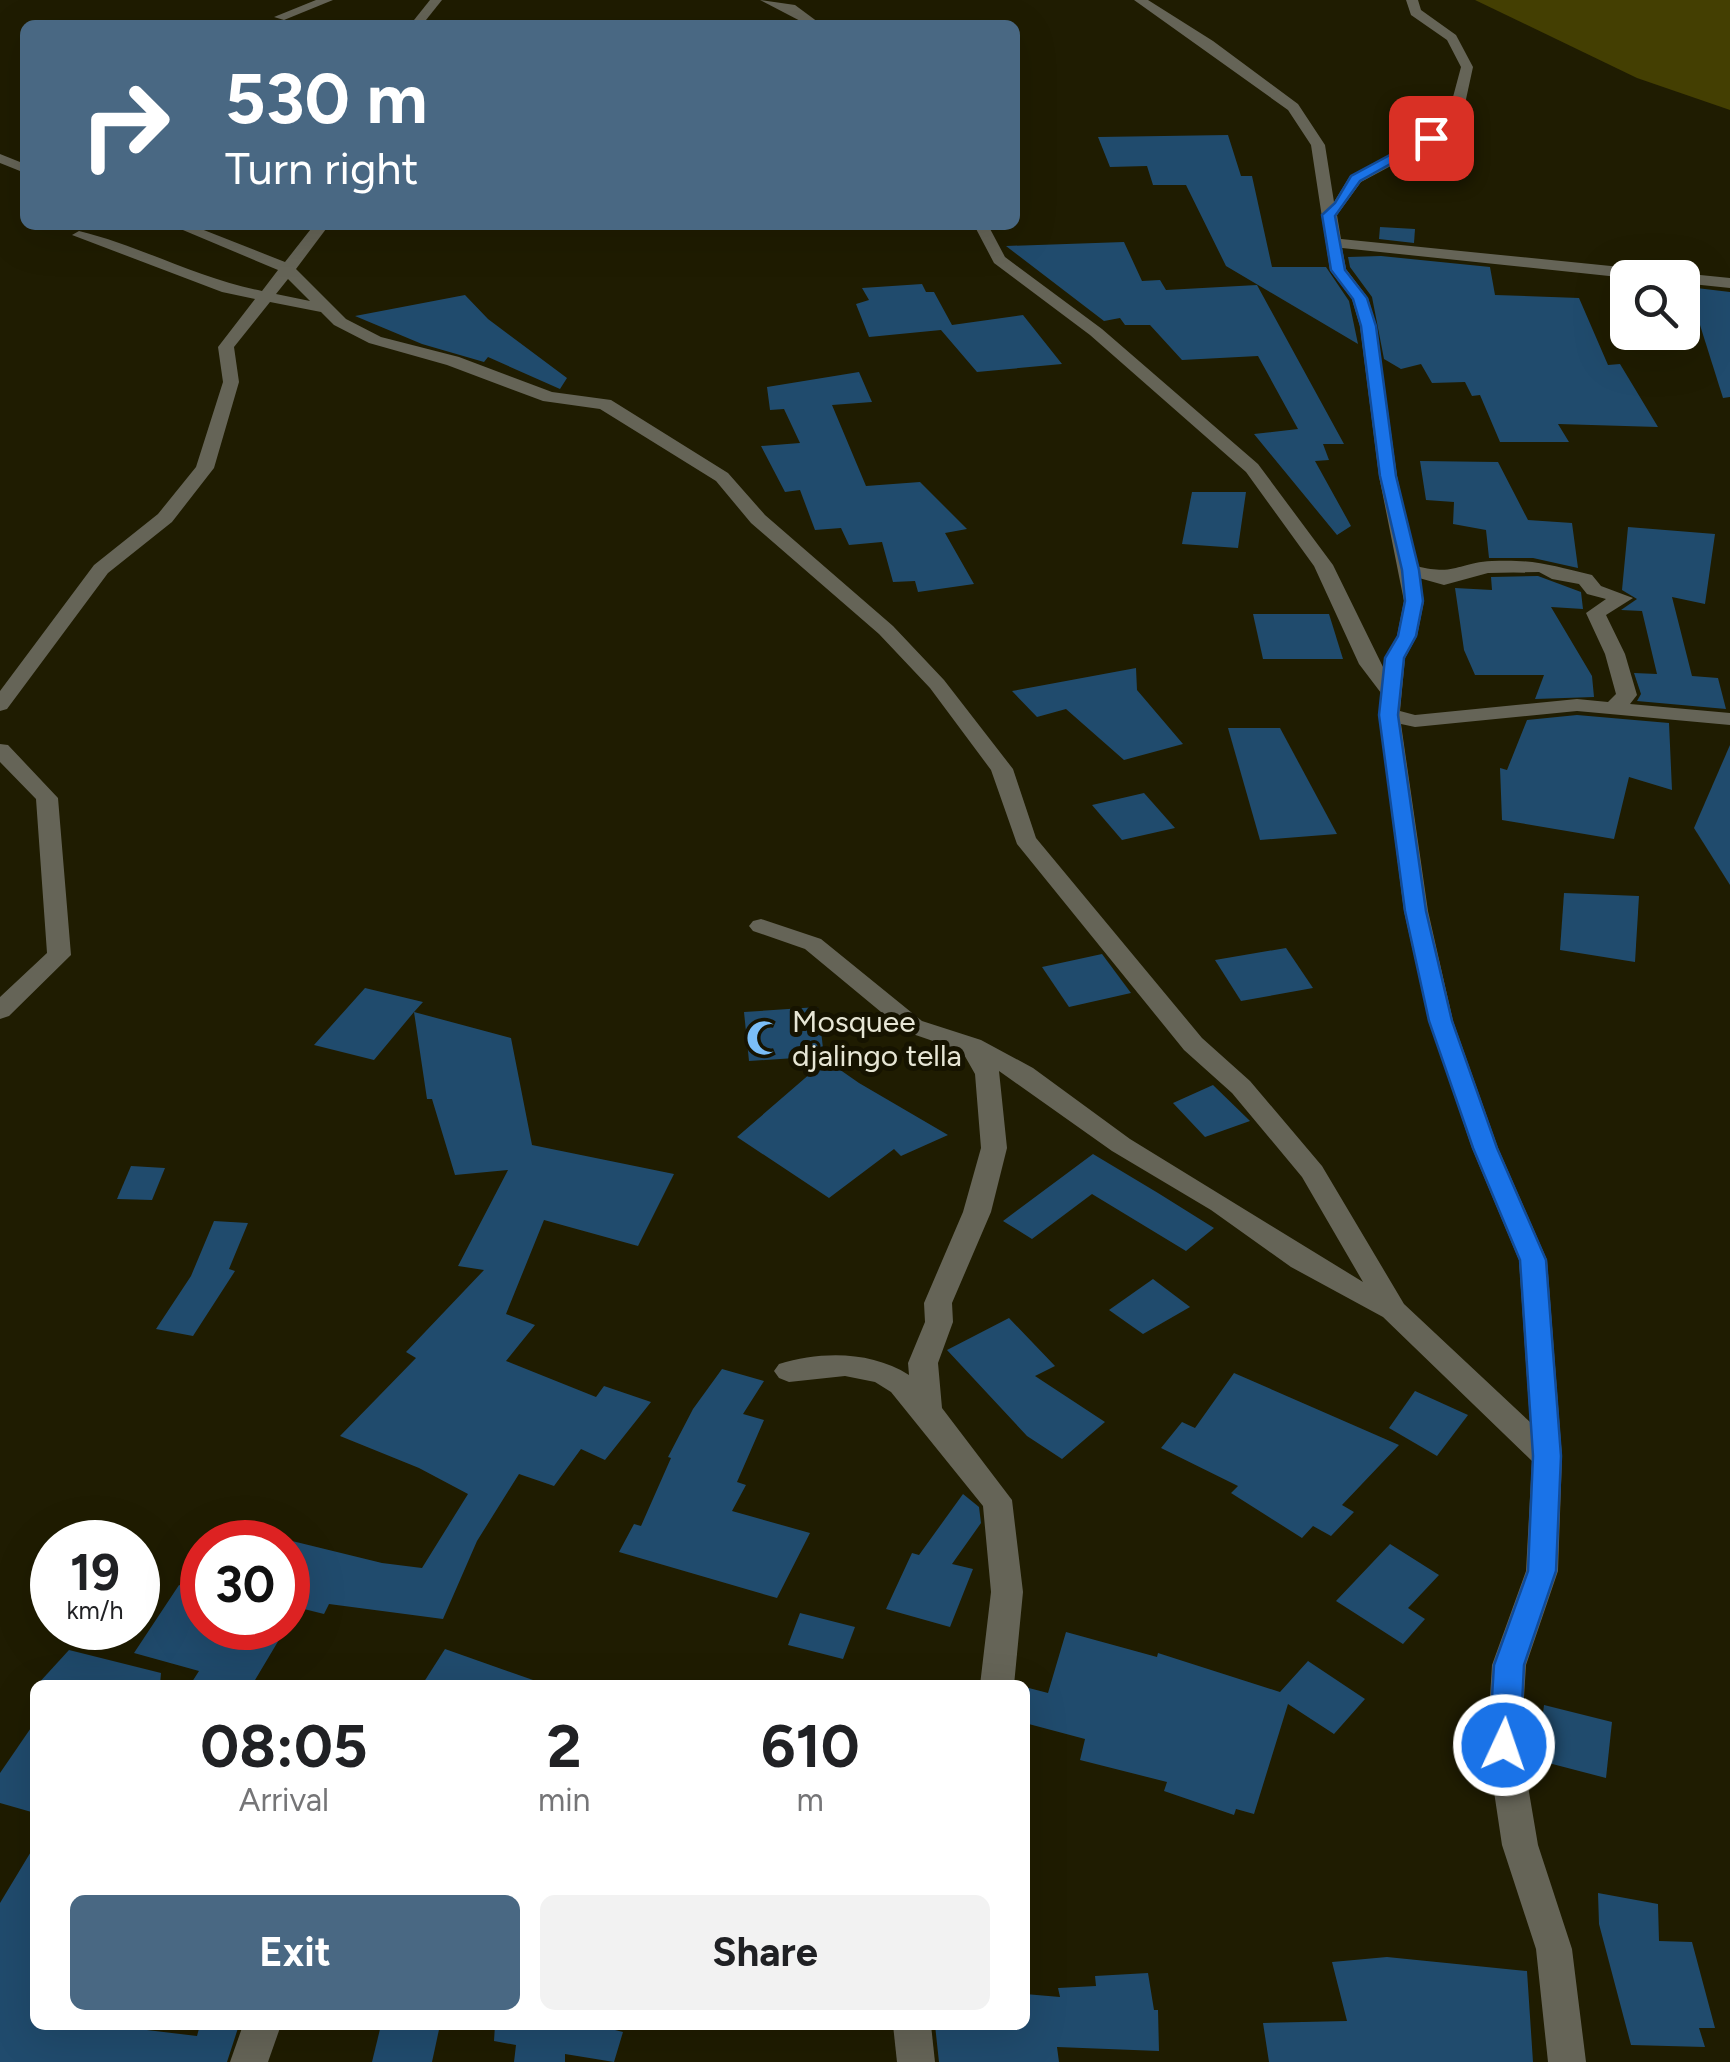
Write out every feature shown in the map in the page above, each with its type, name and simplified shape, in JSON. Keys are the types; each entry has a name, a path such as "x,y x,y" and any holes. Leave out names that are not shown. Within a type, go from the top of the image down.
{"street":[{"path":"280,17 327,0"},
{"path":"420,20 436,0"},
{"path":"766,0 791,8 809,20"},
{"path":"1140,0 1210,44 1293,107 1318,145 1338,270 1360,298 1368,326 1388,476 1411,570 1414,601 1389,688 1389,715 1416,911 1441,1021 1485,1148 1533,1260 1547,1456 1542,1571 1509,1665 1504,1745 1520,1845 1554,1948 1567,2062"},
{"path":"1328,215 1340,205 1355,178 1438,135 1460,103 1467,68 1452,38 1415,12 1412,0"},
{"path":"191,230 286,268 340,322 391,347 453,362 549,397 605,404 722,477 758,519 886,630 966,720 1002,769 1026,838 1193,1044 1241,1087 1313,1172 1394,1311"},
{"path":"0,705 101,568 165,518 205,468 231,382 226,347 318,230"},
{"path":"984,230 999,260 1096,332 1252,468 1323,565 1369,664 1389,688"},
{"path":"79,236 116,244 212,284 324,308"},
{"path":"1335,244 1610,271"},
{"path":"1700,280 1730,284"},
{"path":"1411,570 1444,579 1487,566 1544,566 1559,576 1584,578 1594,590 1623,598 1596,613 1598,630 1615,652 1617,677 1627,696 1615,706"},
{"path":"1389,715 1415,721 1522,708 1615,706 1730,720"},
{"path":"0,750 47,798 59,955 0,1011"},
{"path":"761,926 813,944 913,1026 972,1046 1024,1074 1121,1145 1220,1204 1301,1260 1394,1311 1547,1456"},
{"path":"928,1416 923,1362 938,1322 938,1302 977,1212 994,1148 988,1074 972,1046"},
{"path":"789,1370 862,1364 892,1376 928,1416 982,1488 997,1500 1004,1522 1003,1665 998,1680"},
{"path":"249,2062 260,2030"},
{"path":"913,2030 916,2062"}],"shaded area":[{"path":"1475,0 1730,0 1730,110 1637,78"}],"building":[{"path":"1228,135 1241,176 1252,176 1272,267 1326,267 1349,301 1358,344 1226,266 1186,185 1153,185 1147,166 1110,167 1098,137"},
{"path":"1380,227 1415,229 1414,243 1379,239"},
{"path":"1124,242 1142,281 1160,280 1166,290 1257,285 1344,444 1323,444 1329,460 1315,461 1351,526 1337,535 1254,434 1298,429 1258,356 1182,360 1150,325 1125,325 1120,318 1104,321 1006,246"},
{"path":"1381,256 1490,267 1495,295 1579,298 1608,365 1620,364 1658,427 1558,424 1569,442 1500,442 1480,395 1472,396 1465,382 1432,383 1421,364 1401,369 1384,359 1372,297 1350,267 1348,257"},
{"path":"922,284 926,292 934,292 952,325 1023,315 1062,364 977,372 941,330 869,337 856,304 869,300 862,288"},
{"path":"1700,288 1730,292 1730,397 1723,398 1700,325"},
{"path":"465,295 488,319 567,378 560,389 488,357 484,362 422,344 355,316"},
{"path":"859,372 872,402 832,405 866,486 920,482 967,529 945,533 974,584 918,592 915,581 893,582 882,542 849,545 841,528 815,530 800,490 785,492 761,446 800,443 784,409 770,410 767,387"},
{"path":"1420,461 1498,462 1528,520 1572,523 1578,568 1533,558 1489,558 1486,530 1453,524 1454,502 1426,500"},
{"path":"1192,492 1246,492 1238,548 1182,544"},
{"path":"1628,527 1715,534 1705,604 1672,597 1692,676 1718,678 1726,709 1637,701 1641,694 1634,673 1657,674 1642,611 1621,610 1637,599 1622,590"},
{"path":"1538,576 1581,592 1583,609 1551,607 1592,676 1594,697 1535,699 1544,675 1475,675 1464,650 1455,588 1492,590 1491,577"},
{"path":"1253,614 1329,614 1343,659 1263,659"},
{"path":"1136,668 1137,690 1183,744 1124,760 1066,709 1037,717 1012,691"},
{"path":"1577,715 1669,723 1672,790 1629,777 1614,839 1502,820 1500,768 1507,770 1527,720"},
{"path":"1228,728 1280,728 1337,834 1260,840"},
{"path":"1730,745 1730,885 1694,828"},
{"path":"1144,793 1175,828 1122,840 1092,805"},
{"path":"1564,893 1639,896 1635,962 1560,950"},
{"path":"1286,948 1313,988 1241,1001 1215,960"},
{"path":"1102,954 1131,993 1069,1007 1042,967"},
{"path":"365,988 423,1002 374,1060 314,1045"},
{"path":"818,1007 824,1056 749,1061 744,1012"},
{"path":"414,1012 511,1038 532,1145 674,1174 638,1246 544,1220 506,1314 535,1325 506,1361 596,1397 604,1386 651,1402 605,1460 581,1449 554,1486 519,1474 477,1541 443,1619 329,1604 324,1614 310,1610 310,1545 382,1563 422,1568 468,1494 419,1468 340,1436 416,1358 406,1352 484,1270 458,1266 508,1170 455,1175 432,1099 427,1099"},
{"path":"826,1060 948,1135 901,1156 894,1149 829,1198 737,1137"},
{"path":"1213,1085 1250,1121 1205,1137 1173,1103"},
{"path":"1093,1154 1214,1228 1186,1251 1092,1194 1032,1239 1003,1221"},
{"path":"131,1166 165,1168 152,1200 117,1199"},
{"path":"214,1221 248,1223 229,1269 235,1271 193,1336 156,1329 191,1276"},
{"path":"1153,1279 1190,1307 1143,1334 1109,1310"},
{"path":"1009,1318 1055,1366 1035,1376 1105,1422 1062,1459 1027,1436 947,1350"},
{"path":"722,1369 764,1381 743,1414 764,1420 737,1482 746,1485 732,1511 810,1533 777,1598 619,1552 634,1524 641,1526 671,1458 668,1457 693,1409"},
{"path":"1234,1373 1399,1445 1342,1505 1354,1512 1331,1536 1313,1526 1302,1538 1231,1493 1238,1486 1161,1448 1182,1422 1195,1428"},
{"path":"1415,1391 1468,1415 1437,1456 1389,1428"},
{"path":"963,1494 979,1507 981,1523 952,1564 973,1569 950,1627 886,1609 912,1553 919,1555"},
{"path":"1390,1544 1439,1575 1408,1608 1425,1619 1403,1644 1336,1601"},
{"path":"179,1585 180,1650 273,1650 255,1680 193,1680 199,1671 134,1653 160,1650 160,1614"},
{"path":"800,1613 855,1627 843,1659 788,1645"},
{"path":"1066,1632 1157,1657 1158,1653 1280,1692 1308,1661 1365,1699 1334,1734 1288,1704 1254,1814 1236,1809 1234,1815 1164,1791 1167,1782 1080,1760 1085,1739 1030,1724 1030,1688 1048,1693"},
{"path":"445,1649 533,1680 425,1680"},
{"path":"69,1650 161,1673 160,1680 42,1680"},
{"path":"1544,1705 1612,1722 1606,1778 1537,1760"},
{"path":"30,1729 30,1812 0,1803 0,1773"},
{"path":"30,1853 30,2030 147,2030 197,2036 199,2030 237,2030 227,2062 0,2062 0,1903"},
{"path":"1598,1893 1658,1904 1659,1941 1692,1942 1715,2028 1699,2028 1705,2047 1631,2045 1599,1924"},
{"path":"1387,1957 1527,1971 1533,2062 1269,2062 1263,2023 1347,2021 1332,1962"},
{"path":"1148,1973 1154,2010 1158,2010 1159,2051 1057,2047 1059,2062 939,2062 936,2030 1030,2030 1030,1994 1060,1997 1058,1988 1096,1986 1095,1976"},
{"path":"380,2030 439,2030 432,2062 372,2062"},
{"path":"495,2030 623,2032 614,2062 565,2054 565,2062 514,2062 516,2045 494,2041"}],"place":[{"name":"Mosquee djalingo tella","path":"764,1038"}],"route":[{"path":"1431,138 1355,178 1340,205 1328,215 1338,270 1360,298 1368,326 1388,476 1411,570 1414,601 1407,636 1394,658 1389,715 1416,911 1441,1021 1485,1148 1533,1260 1544,1364 1547,1456 1542,1571 1509,1665 1504,1745"}]}
